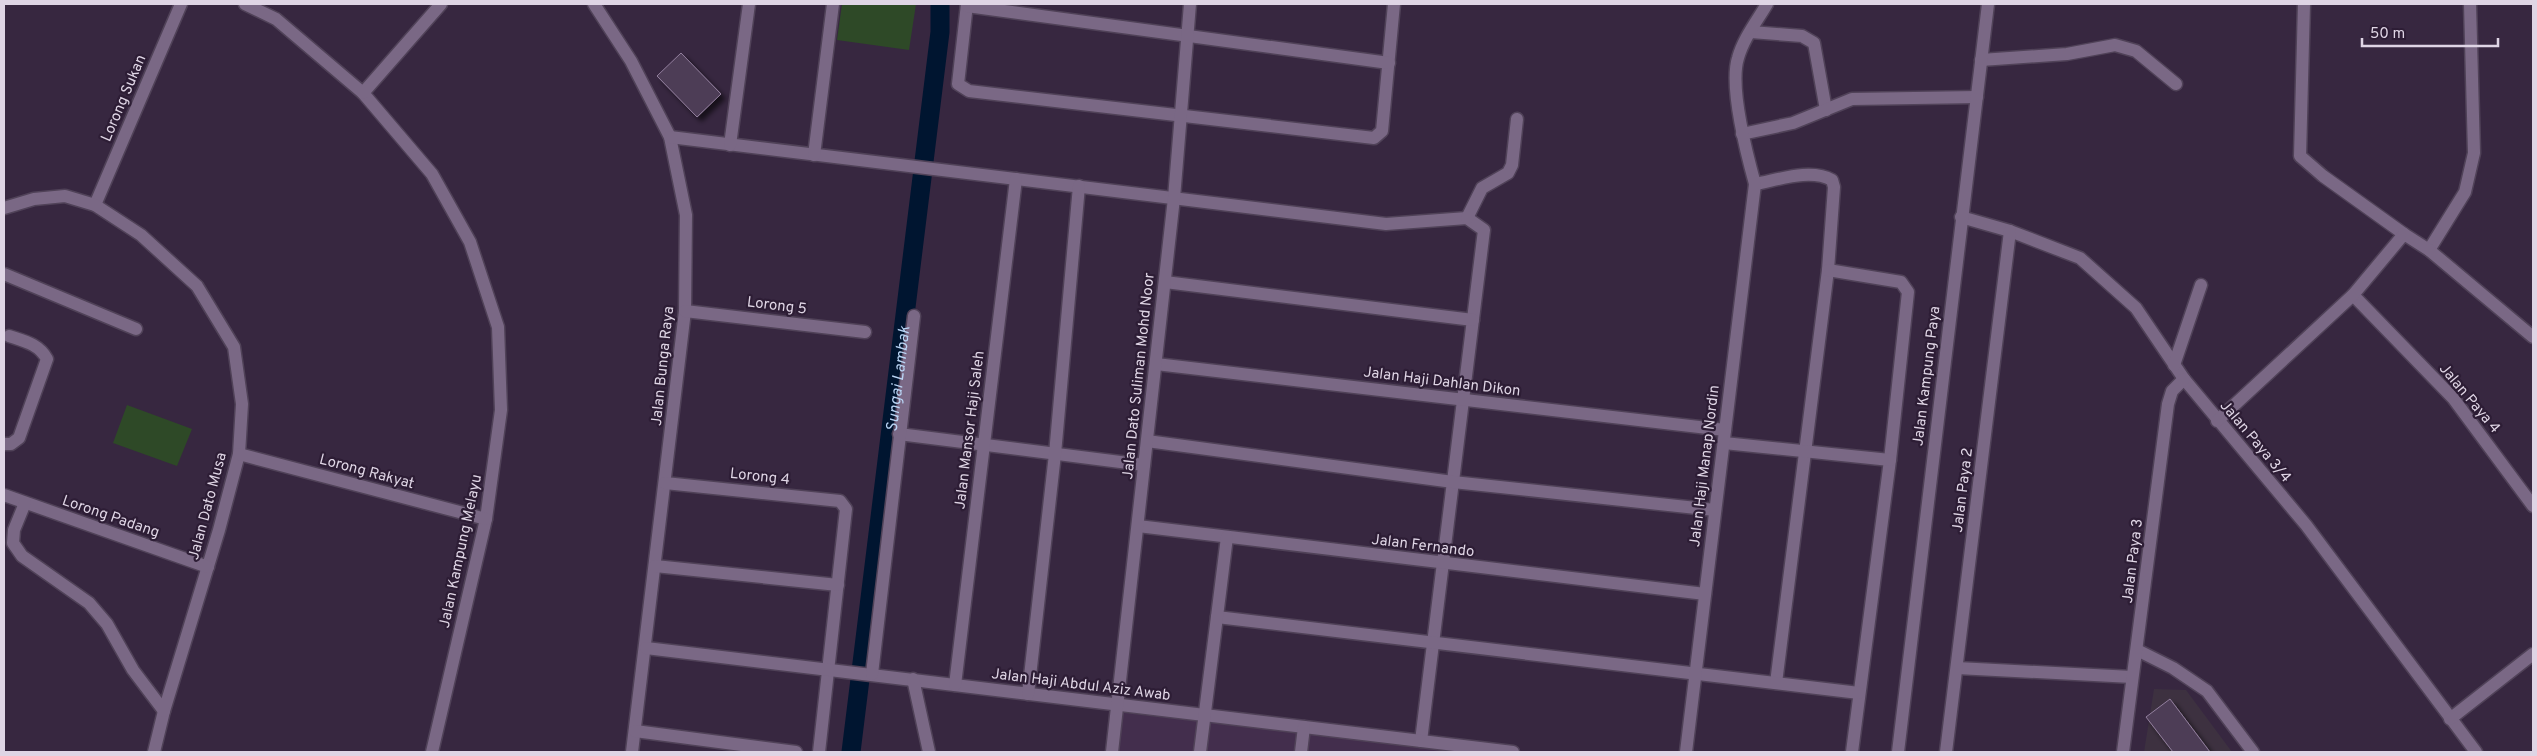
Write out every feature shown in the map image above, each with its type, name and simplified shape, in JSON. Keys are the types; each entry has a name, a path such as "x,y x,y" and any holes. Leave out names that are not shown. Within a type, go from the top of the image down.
{"street":[{"name":"Lorong Sukan","path":"95,205 181,4"},
{"name":"Jalan Kampung Melayu","path":"245,4 276,19 364,94 432,174 470,242 498,327 501,410 486,519 432,752"},
{"path":"364,94 441,4"},
{"name":"Jalan Bunga Raya","path":"594,4 631,61 670,138 686,215 685,311 632,752"},
{"path":"730,144 749,4"},
{"path":"814,155 833,4"},
{"name":"Jalan Dato Suliman Mohd Noor","path":"1112,752 1174,198 1190,4"},
{"path":"1389,63 967,5 958,84 962,89 1374,138 1382,132 1389,63 1394,4"},
{"path":"1767,4 1737,61 1737,87 1742,134 1755,184 1811,174 1824,176 1832,180 1834,187 1828,270 1776,683"},
{"name":"Jalan Kampung Paya","path":"1898,752 1988,4"},
{"path":"2304,4 2300,156 2323,176 2404,234 2430,250 2533,337"},
{"path":"2430,250 2465,192 2474,152 2470,4"},
{"path":"1751,32 1802,36 1814,43 1826,110"},
{"path":"1981,60 2067,54 2115,45 2136,51 2176,84"},
{"path":"1742,134 1793,123 1852,99 1977,97"},
{"path":"1467,218 1482,188 1508,173 1512,165 1517,119"},
{"path":"670,138 1386,224 1467,218 1484,230 1421,741"},
{"name":"Jalan Mansor Haji Saleh","path":"955,685 1016,179"},
{"name":"Jalan Haji Manap Nordin","path":"1686,752 1755,184"},
{"path":"1028,694 1055,454 1078,186"},
{"name":"Jalan Dato Musa","path":"4,208 34,199 65,196 95,205 141,235 197,286 234,347 242,404 239,454 208,567 164,711 154,752"},
{"name":"Jalan Paya 3/4","path":"1961,217 2010,231 2080,258 2136,308 2184,379 2217,421 2306,525 2476,752"},
{"name":"Jalan Paya 2","path":"1946,752 2010,231"},
{"path":"2217,421 2353,295 2404,234"},
{"name":"Jalan Kampung Paya","path":"1828,270 1901,282 1908,292 1890,460 1852,752"},
{"path":"4,274 136,329"},
{"path":"1165,282 1473,320"},
{"path":"2174,365 2201,285"},
{"name":"Jalan Paya 4","path":"2353,295 2453,398 2533,506"},
{"name":"Lorong 5","path":"685,311 865,332"},
{"path":"869,674 914,316"},
{"path":"4,444 12,444 19,438 47,359 43,351 34,345 9,336"},
{"name":"Jalan Haji Dahlan Dikon","path":"1156,364 1463,399 1724,436 1805,451 1890,460"},
{"name":"Jalan Paya 3","path":"2124,752 2168,404 2172,391 2184,379"},
{"path":"899,434 1144,466"},
{"path":"1147,441 1453,482 1716,510"},
{"name":"Lorong Rakyat","path":"239,454 486,519"},
{"name":"Lorong 4","path":"665,483 840,501 846,509 838,585"},
{"name":"Lorong Padang","path":"4,495 208,567"},
{"path":"25,503 14,530 12,542 22,556 89,603 107,624 132,670 164,711"},
{"name":"Jalan Fernando","path":"1138,526 1705,594"},
{"path":"1200,752 1227,537"},
{"path":"655,566 838,585 819,752"},
{"path":"1217,616 1859,693"},
{"name":"Jalan Haji Abdul Aziz Awab","path":"646,648 1421,741 1480,750 1513,752"},
{"path":"2137,650 2172,668 2207,691 2253,752"},
{"path":"2450,719 2533,654"},
{"path":"1957,668 2132,677"},
{"path":"913,680 929,752"},
{"path":"1301,752 1304,727"},
{"path":"635,731 796,752"}],"shaded area":[{"path":"2154,689 2186,690 2232,752 2144,752"},
{"path":"1109,711 1463,752 1105,752"}],"green space":[{"path":"842,4 916,4 909,50 837,40"},
{"path":"127,405 192,429 177,466 113,443"}],"building":[{"path":"681,53 721,94 697,117 657,76"},
{"path":"2170,699 2210,752 2173,752 2146,717"}],"waterway":[{"name":"Sungai Lambak","path":"851,752 940,32 940,4"}]}
